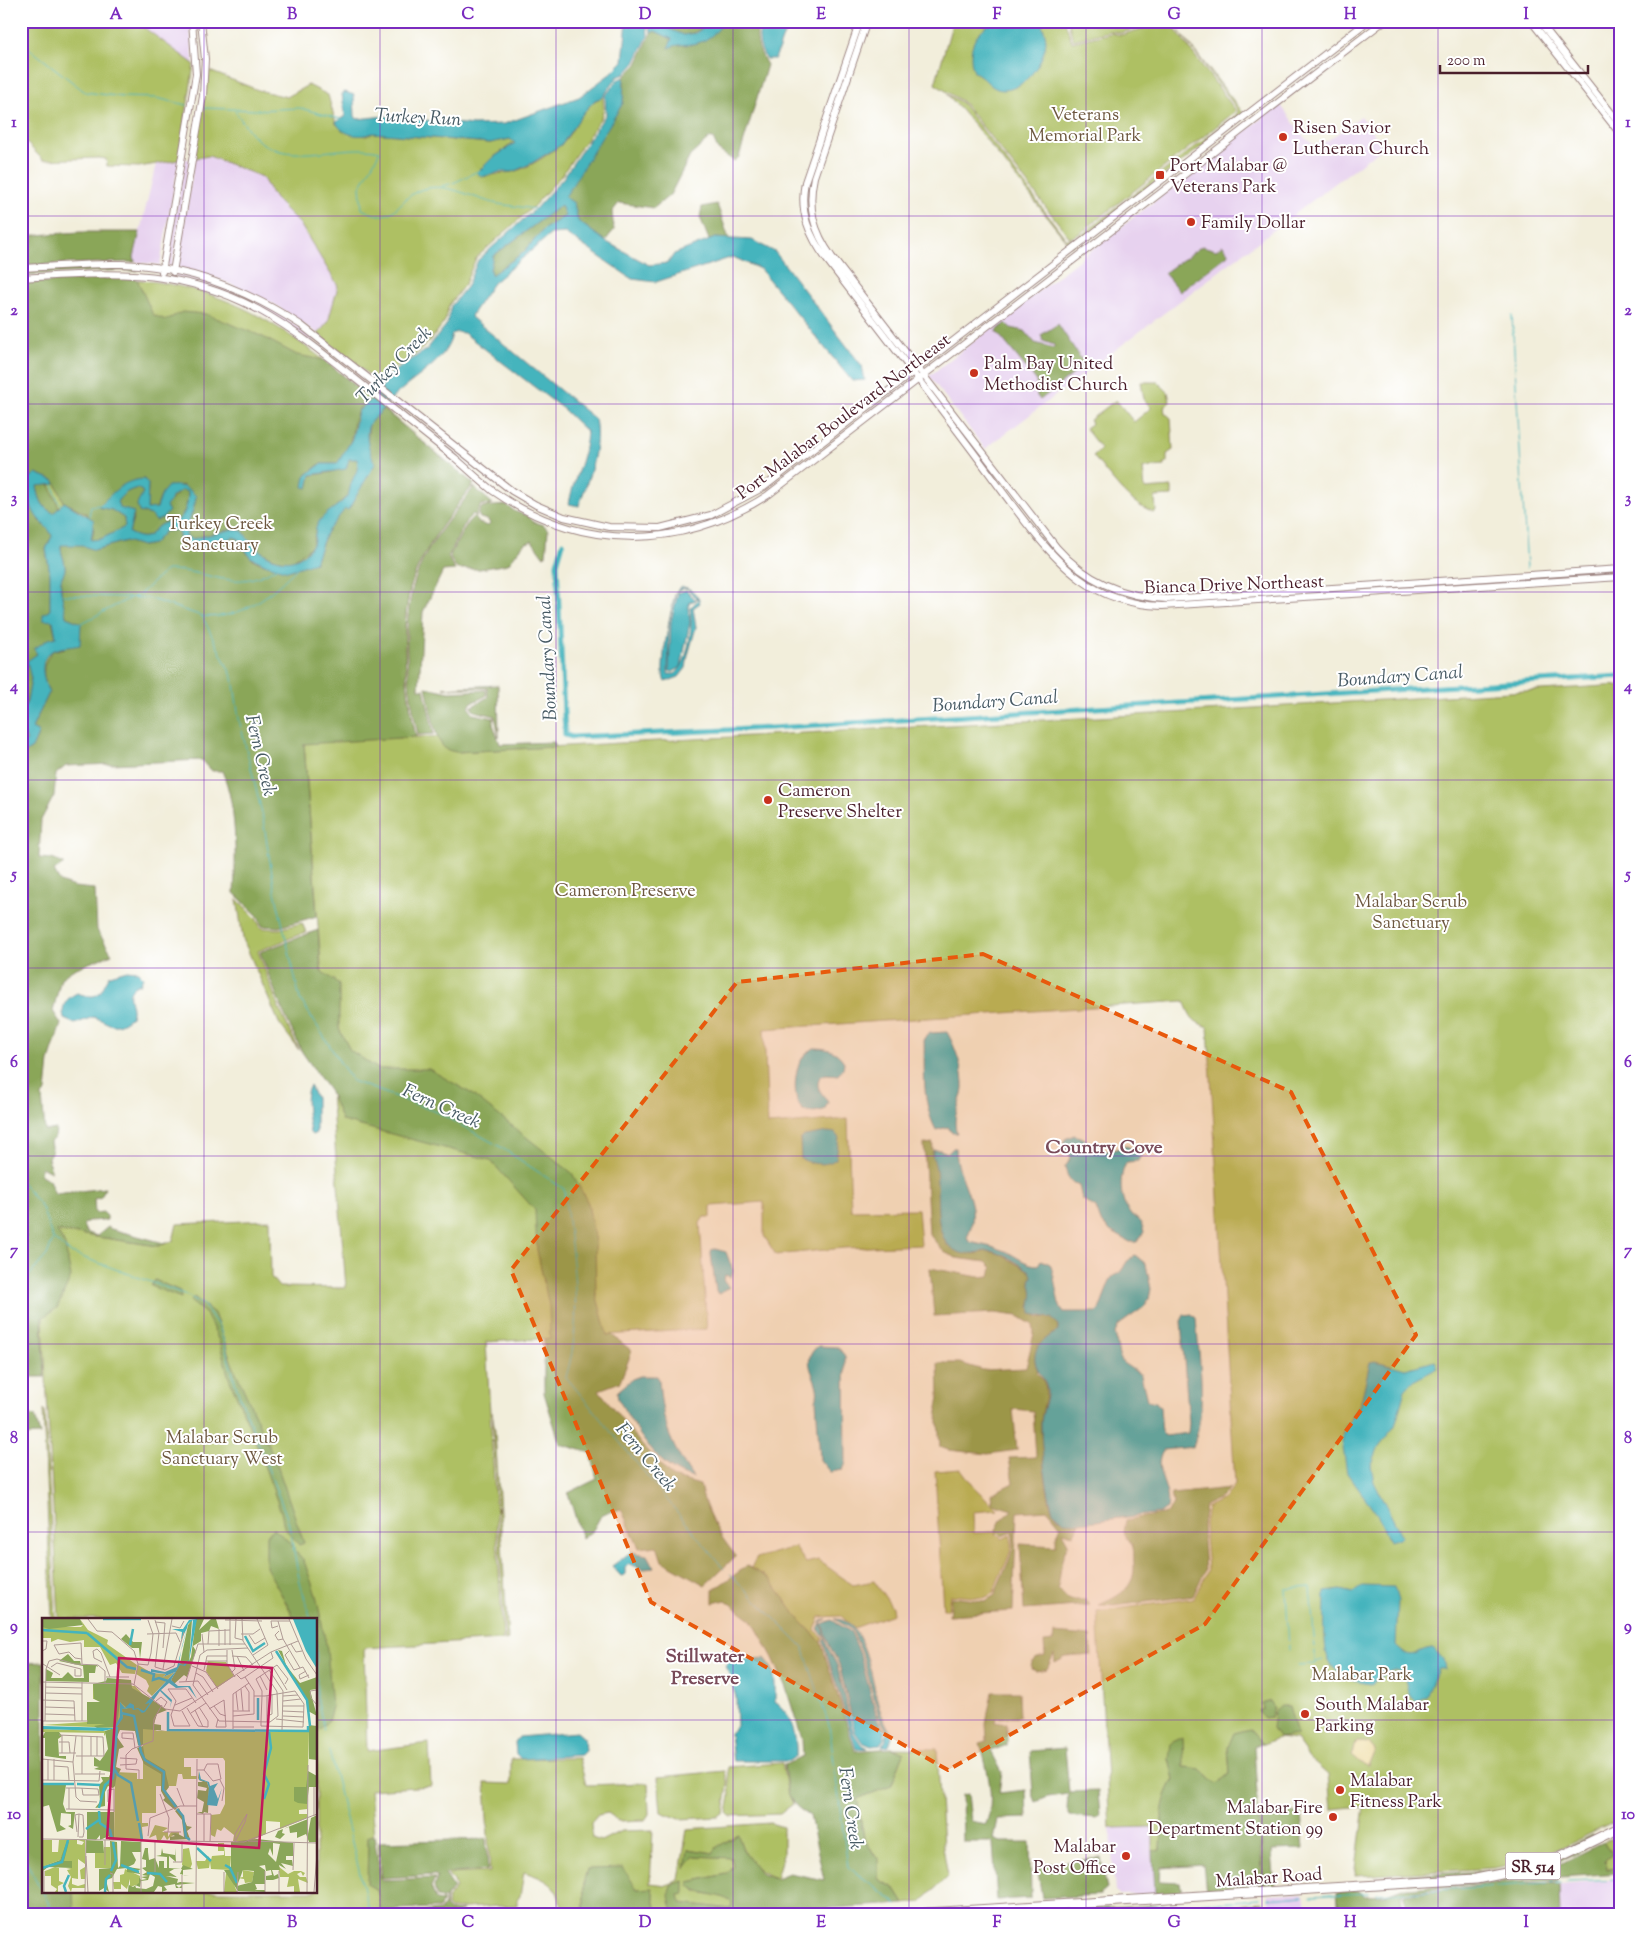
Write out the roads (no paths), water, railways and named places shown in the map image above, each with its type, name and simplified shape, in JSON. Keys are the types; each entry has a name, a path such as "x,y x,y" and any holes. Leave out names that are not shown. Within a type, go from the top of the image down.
{"main road":[{"name":"Malabar Road","path":"910,1914 1476,1879 1516,1871 1554,1859 1621,1827"}],"street":[{"path":"161,276 196,74 192,21"},
{"path":"172,278 202,96 206,59 201,21"},
{"path":"860,21 808,173 804,193 805,216 810,234 819,249 922,378"},
{"path":"867,21 814,177 810,200 811,213 824,245 915,369"},
{"name":"Port Malabar Boulevard Northeast","path":"21,268 121,264 174,269 220,282 273,307 301,325 494,477 536,505 564,517 609,528 660,528 711,515 764,486 1368,21"},
{"name":"Port Malabar Boulevard Northeast","path":"21,278 121,273 172,278 216,291 267,315 298,334 491,489 531,513 562,526 607,536 661,536 707,525 744,510 768,495 1384,21"},
{"path":"1530,21 1621,135"},
{"path":"1539,21 1621,125"},
{"path":"1181,177 1185,167 1201,154 1208,145"},
{"path":"1153,198 1155,192 1174,171"},
{"path":"1122,222 1147,198 1146,192"},
{"path":"1107,233 1105,228 1125,209"},
{"name":"Bianca Drive Northeast","path":"922,378 1064,556 1085,574 1122,592 1148,598 1167,599 1621,570"},
{"name":"Bianca Drive Northeast","path":"922,378 995,481 1069,570 1094,588 1131,603 1156,606 1186,605 1621,577"}],"water":[{"path":"627,21 647,21 648,36 635,63 625,74 617,77 603,97 595,100 584,112 561,145 513,172 500,172 482,177 477,173 491,159 515,143 510,139 490,143 373,133 368,135 352,135 339,127 336,122 345,116 342,94 345,92 354,95 355,116 357,119 385,116 473,125 504,124 579,97 610,74 623,61"},
{"path":"649,21 684,35 696,33 712,21 725,21 715,33 702,42 668,48 672,39 655,31 651,33"},
{"path":"762,21 789,21 775,59 766,59 761,50 759,31"},
{"path":"997,21 1041,22 1046,39 1045,49 1038,65 1026,80 1011,89 995,88 974,72 972,64 972,49 978,35 983,29"},
{"path":"624,77 623,103 565,197 574,203 578,221 605,241 649,265 668,263 674,254 715,238 752,240 775,252 862,366 865,380 852,381 760,269 733,257 656,282 632,279 565,233 551,234 493,283 471,317 595,419 595,453 590,475 579,506 569,504 587,432 563,409 464,333 456,332 452,334 448,346 441,356 391,399 370,423 367,438 375,464 348,510 345,509 326,533 315,562 288,571 267,565 250,557 239,539 233,537 202,548 181,546 178,530 165,531 153,544 142,546 126,541 94,550 82,545 61,545 65,571 61,580 61,594 66,617 81,623 80,645 52,651 44,660 43,671 49,693 32,728 39,732 32,748 21,755 21,743 27,741 21,728 21,713 27,702 31,679 27,661 37,654 34,649 48,639 56,637 53,621 43,620 43,614 50,611 50,574 46,549 52,536 31,507 27,480 36,473 55,481 56,484 37,486 42,502 47,509 54,513 64,502 94,520 91,540 101,539 125,527 124,518 112,510 98,507 113,492 124,485 144,479 148,484 147,509 157,508 162,493 168,486 184,487 196,496 186,536 192,539 233,529 243,531 256,548 274,558 284,561 293,560 302,555 313,545 316,527 320,520 348,495 358,462 357,459 349,459 346,469 311,475 308,488 303,487 305,476 321,464 337,464 352,439 358,411 373,398 393,372 427,349 447,324 451,306 467,286 478,260 535,209 563,178 606,114 605,96 619,79","holes":["561,205 565,216 544,229 523,253 491,275 490,269 493,256","138,488 143,492 137,505 139,512 151,515 156,521 163,518 169,511 166,507 173,496 182,490 188,492 187,504 182,516 176,521 164,523 147,537 129,533 134,512 120,508 117,502 126,493"]},
{"path":"687,588 695,594 700,603 693,608 696,627 686,668 679,677 665,682 663,666 669,623 668,674 675,674 680,669 687,653 691,624 690,608 698,600"},
{"path":"686,590 696,600 690,602 688,607 690,622 681,667 673,672 669,671 671,621 678,593"},
{"path":"127,970 137,971 143,977 140,984 131,991 132,1013 130,1018 115,1025 93,1017 75,1024 64,1019 63,1010 69,998 77,993 95,996 101,991 110,975"},
{"path":"947,1032 958,1059 963,1081 962,1094 955,1121 957,1133 952,1133 948,1127 936,1130 931,1119 926,1097 924,1038 930,1033"},
{"path":"814,1048 831,1050 844,1062 843,1069 838,1075 826,1074 820,1077 818,1081 819,1088 828,1103 824,1110 809,1112 804,1111 797,1102 795,1081 801,1060"},
{"path":"310,1086 316,1098 316,1133 312,1135 310,1133 306,1102"},
{"path":"828,1132 835,1133 839,1138 836,1159 832,1162 819,1164 801,1159 800,1140 804,1136"},
{"path":"1074,1135 1083,1138 1100,1150 1110,1151 1125,1146 1143,1151 1138,1161 1127,1162 1121,1179 1125,1205 1130,1213 1139,1221 1144,1232 1137,1242 1130,1242 1110,1231 1101,1222 1096,1208 1082,1199 1079,1186 1073,1183 1068,1176 1065,1167 1071,1158 1063,1144 1065,1139"},
{"path":"953,1148 956,1148 960,1171 971,1203 971,1225 967,1238 970,1242 1005,1251 1029,1264 1038,1265 1041,1260 1050,1264 1059,1303 1063,1312 1097,1312 1111,1279 1120,1272 1129,1260 1135,1255 1146,1264 1151,1289 1149,1299 1144,1307 1119,1325 1115,1333 1119,1356 1123,1363 1141,1375 1147,1400 1156,1402 1160,1407 1162,1433 1165,1436 1188,1433 1189,1423 1181,1321 1184,1315 1192,1314 1196,1318 1201,1383 1198,1431 1193,1447 1163,1450 1159,1465 1168,1501 1167,1508 1160,1513 1080,1523 1064,1522 1053,1512 1046,1480 1041,1434 1041,1420 1047,1390 1036,1366 1035,1355 1040,1344 1058,1331 1058,1324 1051,1318 1031,1314 1032,1292 1030,1281 1032,1276 1030,1271 999,1253 985,1251 968,1254 961,1253 950,1247 943,1237 939,1225 936,1167 932,1155 934,1150 948,1153"},
{"path":"715,1249 726,1252 733,1271 731,1277 725,1275 724,1282 729,1287 720,1294 716,1292 711,1255 711,1250"},
{"path":"818,1346 838,1347 845,1356 846,1463 843,1470 830,1472 820,1460 816,1400 817,1386 810,1366 812,1352"},
{"path":"1376,1361 1405,1369 1435,1361 1438,1368 1413,1381 1405,1390 1395,1426 1379,1446 1371,1466 1374,1482 1402,1537 1389,1541 1377,1514 1347,1473 1342,1441 1345,1428 1361,1402 1370,1362"},
{"path":"640,1376 657,1376 659,1379 662,1408 668,1431 672,1442 693,1478 668,1466 658,1457 640,1435 618,1399 617,1392 632,1379"},
{"path":"631,1552 647,1555 654,1568 644,1569 629,1564 625,1568 625,1575 621,1576 612,1566"},
{"path":"1362,1586 1394,1587 1398,1601 1396,1646 1410,1655 1433,1648 1443,1659 1445,1669 1438,1669 1426,1697 1416,1701 1409,1695 1403,1672 1390,1671 1371,1684 1346,1677 1331,1665 1325,1646 1325,1592 1340,1590 1353,1593"},
{"path":"835,1619 846,1622 854,1629 861,1640 879,1707 892,1736 889,1746 882,1747 887,1740 886,1729 879,1717 862,1653 852,1630"},
{"path":"832,1620 851,1632 860,1654 877,1718 884,1730 885,1739 881,1745 871,1746 862,1742 855,1732 839,1664 829,1645 822,1624"},
{"path":"821,1622 825,1637 818,1629"},
{"path":"825,1637 827,1646 837,1665 853,1732 861,1744 868,1748 856,1749 823,1642"},
{"path":"765,1658 772,1668 775,1702 786,1713 792,1726 796,1740 796,1756 789,1761 733,1761 730,1733 737,1726 736,1697 726,1665 730,1661"},
{"path":"577,1732 584,1738 585,1751 581,1755 521,1759 516,1754 515,1742 519,1737"}],"waterway":[{"name":"Turkey Run","path":"21,42 85,92 123,97 156,98 187,105"},
{"name":"Turkey Run","path":"614,81 619,79"},
{"name":"Turkey Run","path":"205,108 257,110 300,108 340,119"},
{"path":"235,111 249,131 259,141 273,149 303,153 350,149 380,151 360,187 362,209 374,214 383,215 391,212 417,191 437,187 454,190 489,202 535,209"},
{"path":"442,186 481,170"},
{"path":"1512,316 1527,568"},
{"name":"Turkey Creek","path":"53,485 58,501 62,506"},
{"name":"Turkey Creek","path":"89,516 91,506 100,505"},
{"name":"Boundary Canal","path":"563,543 557,564 565,735 572,737 771,728 1621,676"},
{"path":"133,597 138,596 166,570 196,573 222,579 247,580 261,576 276,568"},
{"name":"Fern Creek","path":"202,616 230,614 255,604 297,568"},
{"name":"Fern Creek","path":"62,595 148,598 202,616 233,678 239,719 262,813 275,892 300,999 352,1081 437,1112 499,1146 564,1189 573,1260 576,1307 572,1354 566,1377 724,1569"},
{"path":"80,624 130,598"},
{"path":"21,781 25,774 24,752"},
{"path":"21,1181 42,1208 53,1239 71,1253 184,1294 203,1304 220,1328 237,1389 288,1520 300,1583 311,1618"},
{"path":"21,1285 47,1255 53,1239"},
{"name":"Fern Creek","path":"730,1574 803,1647 829,1725 848,1867 892,1899 896,1905"},
{"path":"1289,1650 1286,1589 1310,1587 1315,1648"},
{"path":"1298,1665 1315,1664 1315,1652"},
{"path":"1316,1662 1323,1660"},
{"path":"318,1702 324,1730"},
{"path":"329,1751 370,1914"},
{"path":"21,1852 42,1891"},
{"path":"1566,1881 1621,1879"},
{"path":"1377,1894 1560,1882"},
{"path":"43,1892 51,1914"},
{"path":"1311,1896 1369,1893"},
{"path":"1268,1899 1303,1896"},
{"path":"1063,1913 1260,1899"},
{"path":"1050,1914 1055,1913"}],"place":[{"name":"Risen Savior Lutheran Church","path":"1283,137"},
{"name":"Port Malabar @ Veterans Park","path":"1160,175"},
{"name":"Family Dollar","path":"1191,222"},
{"name":"Palm Bay United Methodist Church","path":"974,373"},
{"name":"Cameron Preserve Shelter","path":"768,800"},
{"name":"South Malabar Parking","path":"1305,1714"},
{"name":"Malabar Fitness Park","path":"1340,1790"},
{"name":"Malabar Fire Department Station 99","path":"1333,1817"},
{"name":"Malabar Post Office","path":"1126,1856"}],"district":[{"name":"Country Cove","path":"1104,1146"},
{"name":"Stillwater Preserve","path":"705,1666"}],"park label":[{"name":"Veterans Memorial Park","path":"1085,124"},
{"name":"Turkey Creek Sanctuary","path":"220,533"},
{"name":"Cameron Preserve","path":"625,890"},
{"name":"Malabar Scrub Sanctuary","path":"1411,911"},
{"name":"Malabar Scrub Sanctuary West","path":"222,1447"},
{"name":"Malabar Park","path":"1362,1674"}]}
